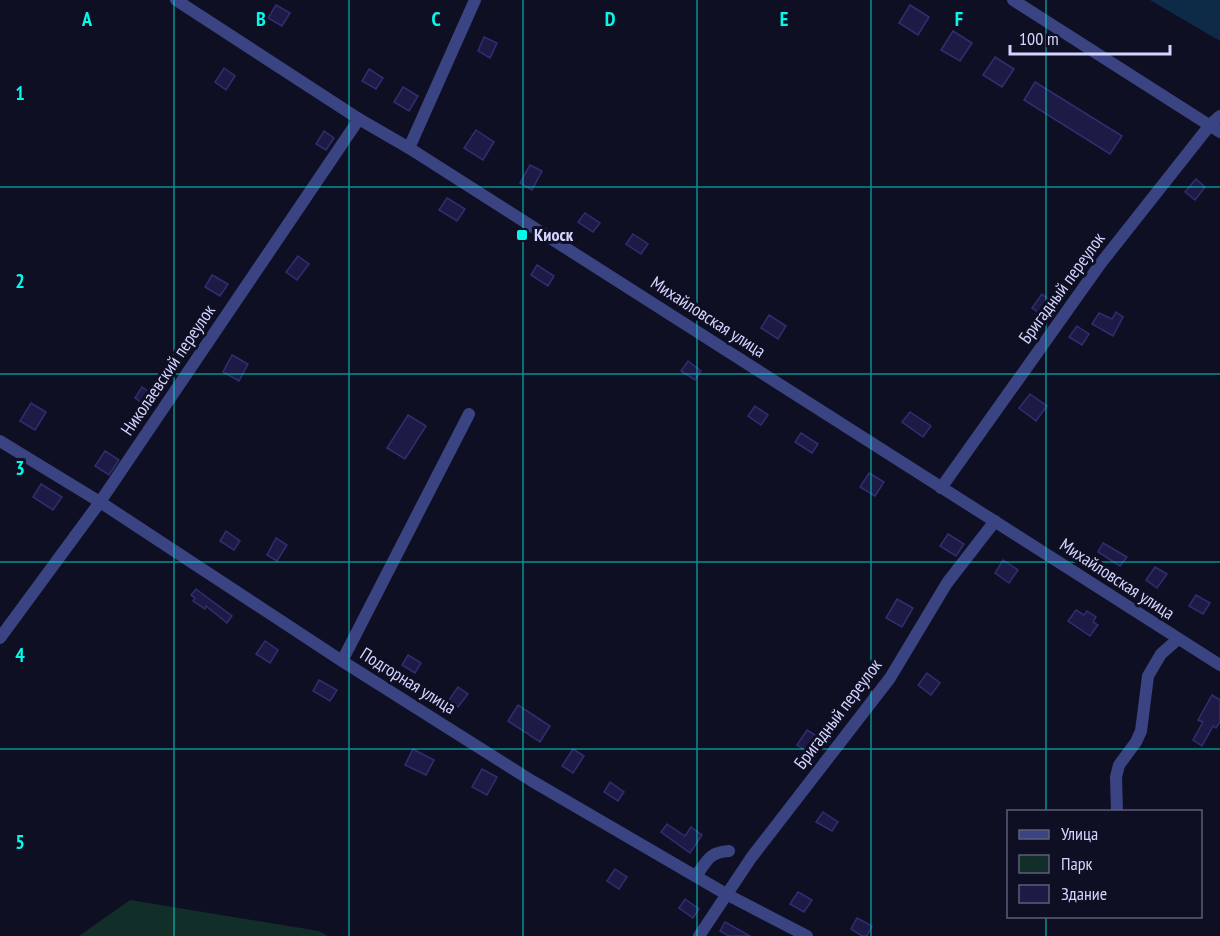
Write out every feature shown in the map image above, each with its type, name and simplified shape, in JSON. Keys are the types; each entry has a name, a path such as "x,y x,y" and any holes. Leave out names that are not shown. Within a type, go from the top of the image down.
{"street":[{"name":"Михайловская улица","path":"176,0 359,119 410,148 1220,665"},
{"path":"410,148 474,0"},
{"path":"1013,0 1215,128"},
{"name":"Бригадный переулок","path":"941,488 1101,263 1215,128 1220,116"},
{"name":"Николаевский переулок","path":"0,638 100,502 359,119"},
{"path":"342,661 469,414"},
{"name":"Подгорная улица","path":"0,441 100,502 342,661 532,781 726,894 807,936"},
{"name":"Бригадный переулок","path":"699,936 751,858 890,678 947,583 995,521"},
{"path":"1117,810 1116,777 1119,765 1141,731 1148,676 1161,654 1178,639"},
{"path":"696,876 712,855 718,851 729,851"}],"green space":[{"path":"130,900 319,931 328,936 79,936"}],"water":[{"path":"1150,0 1220,0 1220,41"}],"building":[{"path":"276,5 290,13 282,26 268,18"},
{"path":"910,5 929,17 918,35 899,23"},
{"path":"953,31 972,43 960,61 941,50"},
{"path":"484,37 497,43 490,58 478,51"},
{"path":"995,57 1014,69 1002,87 983,75"},
{"path":"224,68 235,76 226,90 215,82"},
{"path":"369,69 383,78 376,89 362,81"},
{"path":"1035,82 1122,136 1110,154 1024,100"},
{"path":"403,87 418,96 409,111 394,102"},
{"path":"476,130 494,142 483,160 464,148"},
{"path":"324,131 334,138 326,150 316,144"},
{"path":"530,165 542,171 532,190 520,183"},
{"path":"1196,179 1205,187 1195,200 1185,192"},
{"path":"447,198 465,209 457,221 439,210"},
{"path":"585,213 600,223 593,232 578,222"},
{"path":"633,234 648,244 641,254 626,244"},
{"path":"298,256 309,264 297,280 286,272"},
{"path":"537,265 554,276 548,286 531,275"},
{"path":"212,275 228,284 220,296 205,287"},
{"path":"1042,294 1054,303 1044,316 1032,308"},
{"path":"1116,312 1123,317 1113,336 1092,324 1099,313 1112,319"},
{"path":"769,315 786,326 778,339 761,328"},
{"path":"1077,326 1089,334 1082,345 1069,337"},
{"path":"232,355 248,364 239,381 223,372"},
{"path":"688,361 701,371 695,380 681,371"},
{"path":"142,387 154,395 146,406 135,398"},
{"path":"1030,394 1047,406 1036,421 1019,408"},
{"path":"31,403 46,412 35,430 20,421"},
{"path":"755,406 768,415 761,425 748,416"},
{"path":"910,412 931,426 923,437 902,422"},
{"path":"408,415 426,426 405,459 387,448"},
{"path":"801,433 818,444 812,453 795,442"},
{"path":"105,451 119,460 109,475 95,466"},
{"path":"869,473 884,482 875,496 860,487"},
{"path":"41,484 62,497 53,510 33,497"},
{"path":"226,531 240,541 234,550 220,541"},
{"path":"948,534 964,544 956,556 940,546"},
{"path":"276,538 287,545 277,561 267,555"},
{"path":"1103,543 1127,557 1120,566 1098,552"},
{"path":"1003,560 1018,570 1009,583 995,573"},
{"path":"1155,567 1167,574 1157,588 1146,580"},
{"path":"196,589 232,616 227,623 206,606 205,609 193,601 195,598 191,595"},
{"path":"1196,595 1210,603 1203,614 1189,606"},
{"path":"897,599 913,608 902,627 886,618"},
{"path":"1076,610 1084,615 1087,611 1096,617 1093,622 1098,625 1090,636 1068,621"},
{"path":"265,641 278,650 270,663 256,654"},
{"path":"408,655 421,663 415,673 402,665"},
{"path":"927,673 940,683 931,695 918,685"},
{"path":"319,680 337,690 330,701 313,691"},
{"path":"458,687 468,694 458,707 449,700"},
{"path":"1212,695 1220,700 1220,722 1216,728 1213,726 1202,746 1193,740 1203,722 1198,720"},
{"path":"518,705 550,726 540,742 508,721"},
{"path":"807,730 818,737 807,752 797,745"},
{"path":"413,749 434,760 426,775 405,765"},
{"path":"573,749 584,756 573,773 562,766"},
{"path":"482,769 497,777 487,795 472,787"},
{"path":"610,782 624,792 618,801 604,792"},
{"path":"823,812 838,822 832,831 816,822"},
{"path":"667,824 685,836 691,827 702,835 690,853 661,832"},
{"path":"615,869 627,877 619,889 607,881"},
{"path":"798,892 812,900 804,912 790,904"},
{"path":"685,899 699,909 693,918 679,908"},
{"path":"857,918 872,926 867,936 862,936 851,929"},
{"path":"725,922 750,936 729,936 720,931"}],"place":[{"name":"Киоск","path":"522,235"}]}
